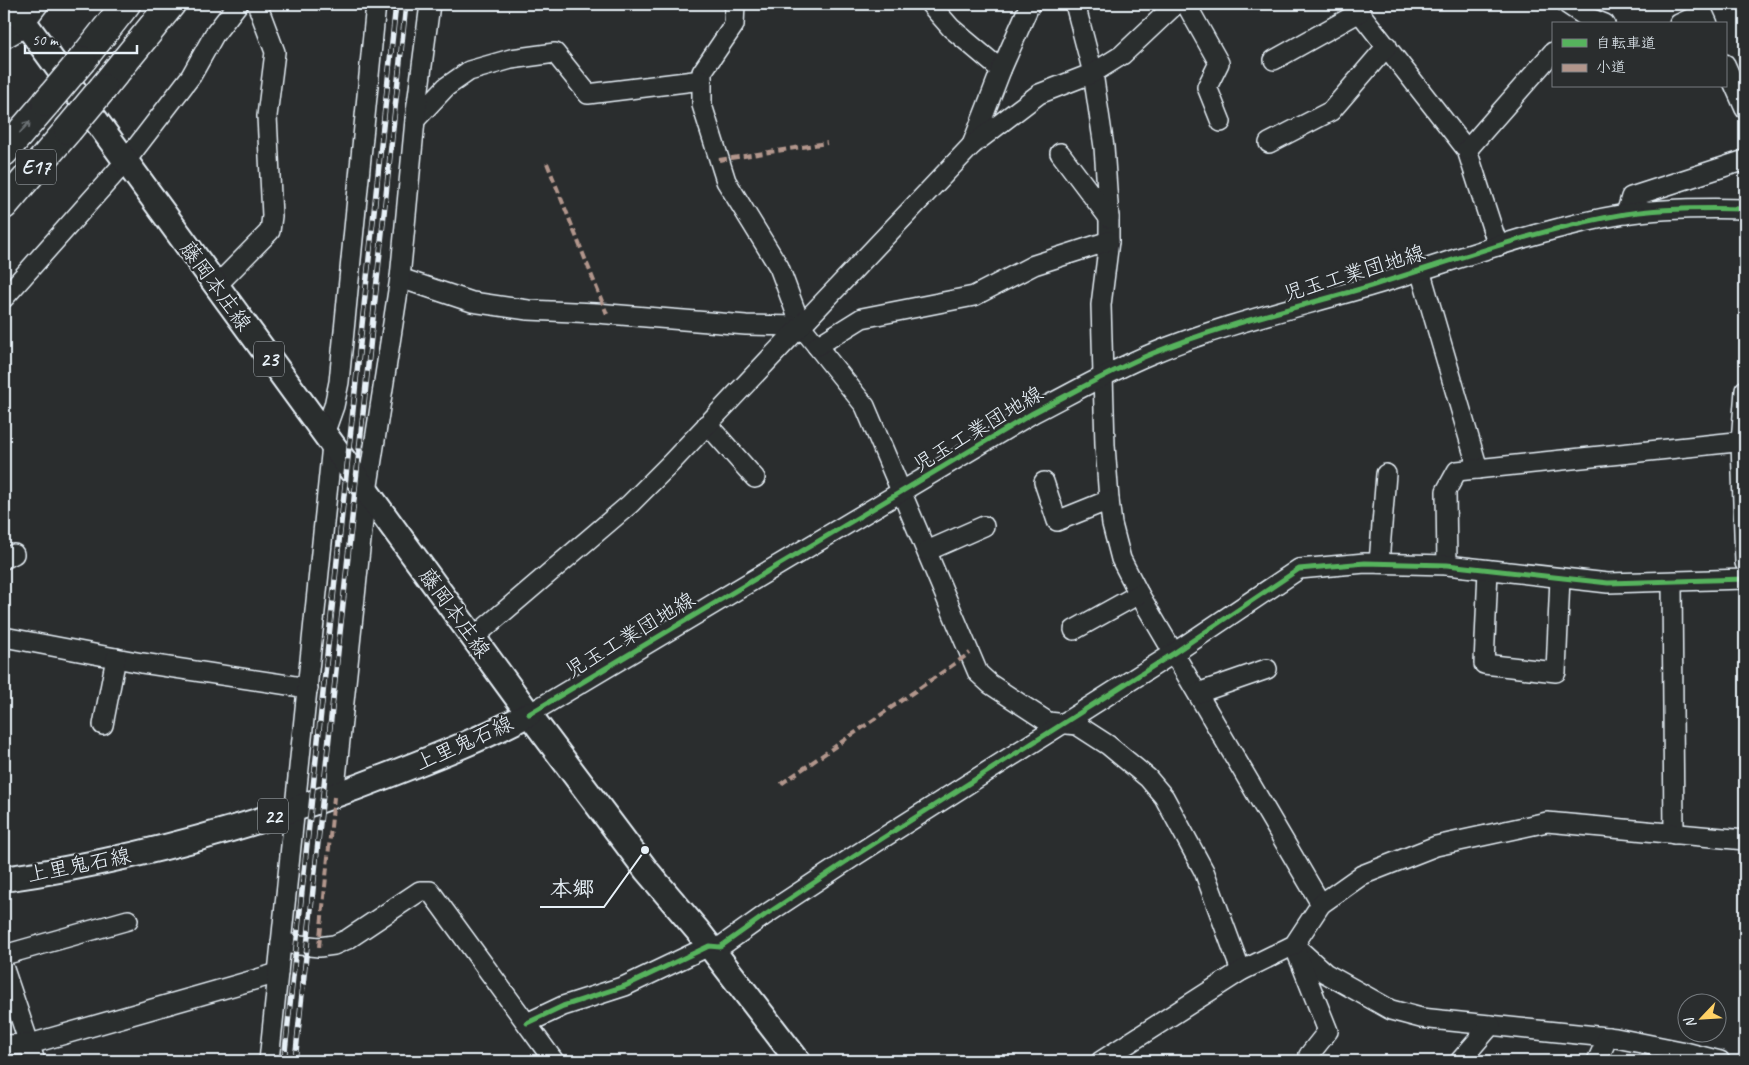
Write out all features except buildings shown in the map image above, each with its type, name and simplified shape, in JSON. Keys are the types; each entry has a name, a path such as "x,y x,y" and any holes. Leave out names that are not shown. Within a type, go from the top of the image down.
{"highway":[{"name":"E17","path":"4,152 82,60 126,4"},
{"name":"E17","path":"4,205 104,88 171,4"}],"main road":[{"name":"藤岡本庄線","path":"9,4 25,22 125,162 529,714"},
{"name":"上里鬼石線","path":"4,879 85,865 153,850 296,809 429,759 505,727 529,714 647,870 709,946 798,1061"}],"street":[{"path":"4,39 18,31 39,4"},
{"path":"4,298 125,162 191,76 214,35 238,4"},
{"path":"216,286 270,231 272,216 267,116 275,52 257,4"},
{"path":"269,1061 308,688 328,439 339,382 376,4"},
{"path":"334,796 364,511 400,278 415,120 430,4"},
{"path":"735,4 734,25 702,72 702,105 726,181 779,268 801,326 865,406 978,673 990,684 1048,722 1077,724 1108,745 1148,778 1164,797 1204,871 1241,970"},
{"path":"930,4 951,28 1001,70"},
{"path":"972,145 1001,70 1030,4"},
{"path":"1075,4 1093,73 1104,147 1109,241 1101,306 1103,376 1109,500 1112,524 1121,559 1139,594 1321,904"},
{"path":"473,638 630,504 972,145 1039,94 1093,73 1122,55 1176,4"},
{"path":"1186,4 1219,63 1208,87 1221,122"},
{"path":"1567,4 1581,20"},
{"path":"1274,60 1357,8 1467,150 1498,246"},
{"path":"1683,22 1703,13 1707,22"},
{"path":"1270,143 1331,111 1387,46"},
{"path":"1467,150 1552,53"},
{"path":"415,120 446,87 469,71 511,59 555,54 588,94 702,80"},
{"path":"1726,66 1745,109"},
{"path":"1060,153 1109,218"},
{"path":"1626,214 1631,198 1745,160"},
{"name":"児玉工業団地線","path":"529,714 902,493 1033,413 1103,376 1151,354 1189,340 1498,246 1594,220 1626,214 1700,208 1745,209"},
{"path":"817,346 862,318 974,296 1034,265 1109,241"},
{"path":"1420,270 1478,469"},
{"path":"400,278 472,302 528,310 596,313 746,325 801,326"},
{"path":"1745,390 1743,441 1745,563"},
{"path":"707,424 755,478"},
{"path":"1447,565 1446,491 1457,471 1743,441"},
{"path":"1379,563 1386,474"},
{"path":"1044,482 1057,521 1109,500"},
{"path":"927,551 984,526"},
{"path":"527,1023 563,1006 625,986 709,946 720,947 765,914 1174,652 1299,569 1379,563 1447,565 1608,583 1745,579"},
{"path":"1488,570 1484,664 1556,672 1560,578"},
{"path":"1672,582 1674,834"},
{"path":"1074,630 1139,594"},
{"path":"4,636 116,658 308,688"},
{"path":"103,725 116,658"},
{"path":"1198,693 1267,669"},
{"path":"1101,1061 1241,970 1294,945 1321,904 1362,875 1436,846 1547,822 1745,840"},
{"path":"282,943 319,947 334,945 348,939 420,891 430,891 554,1061"},
{"path":"4,955 128,920"},
{"path":"1294,945 1325,973 1391,1010 1421,1018 1608,1037 1681,1051 1720,1061"},
{"path":"1294,945 1328,1031 1308,1055 1312,1061"},
{"path":"4,1045 33,1053 278,973"},
{"path":"5,977 33,1053"},
{"path":"1464,1060 1492,1025"},
{"path":"1597,1061 1608,1037"}],"railway":[{"path":"284,1061 396,4"},
{"path":"295,1061 406,4"}],"marked path":[{"path":"719,160 827,143"},
{"path":"547,163 607,314"},
{"path":"781,784 970,653"},
{"path":"319,947 334,797"}],"cycle path":[{"path":"529,714 1033,413 1151,354 1234,325 1374,285 1562,227 1640,212 1685,209 1745,209"},
{"path":"527,1023 563,1006 625,986 709,946 720,947 853,857 1174,653 1299,569 1365,563 1447,565 1608,583 1745,579"}],"place":[{"name":"本郷","path":"645,850"}]}
